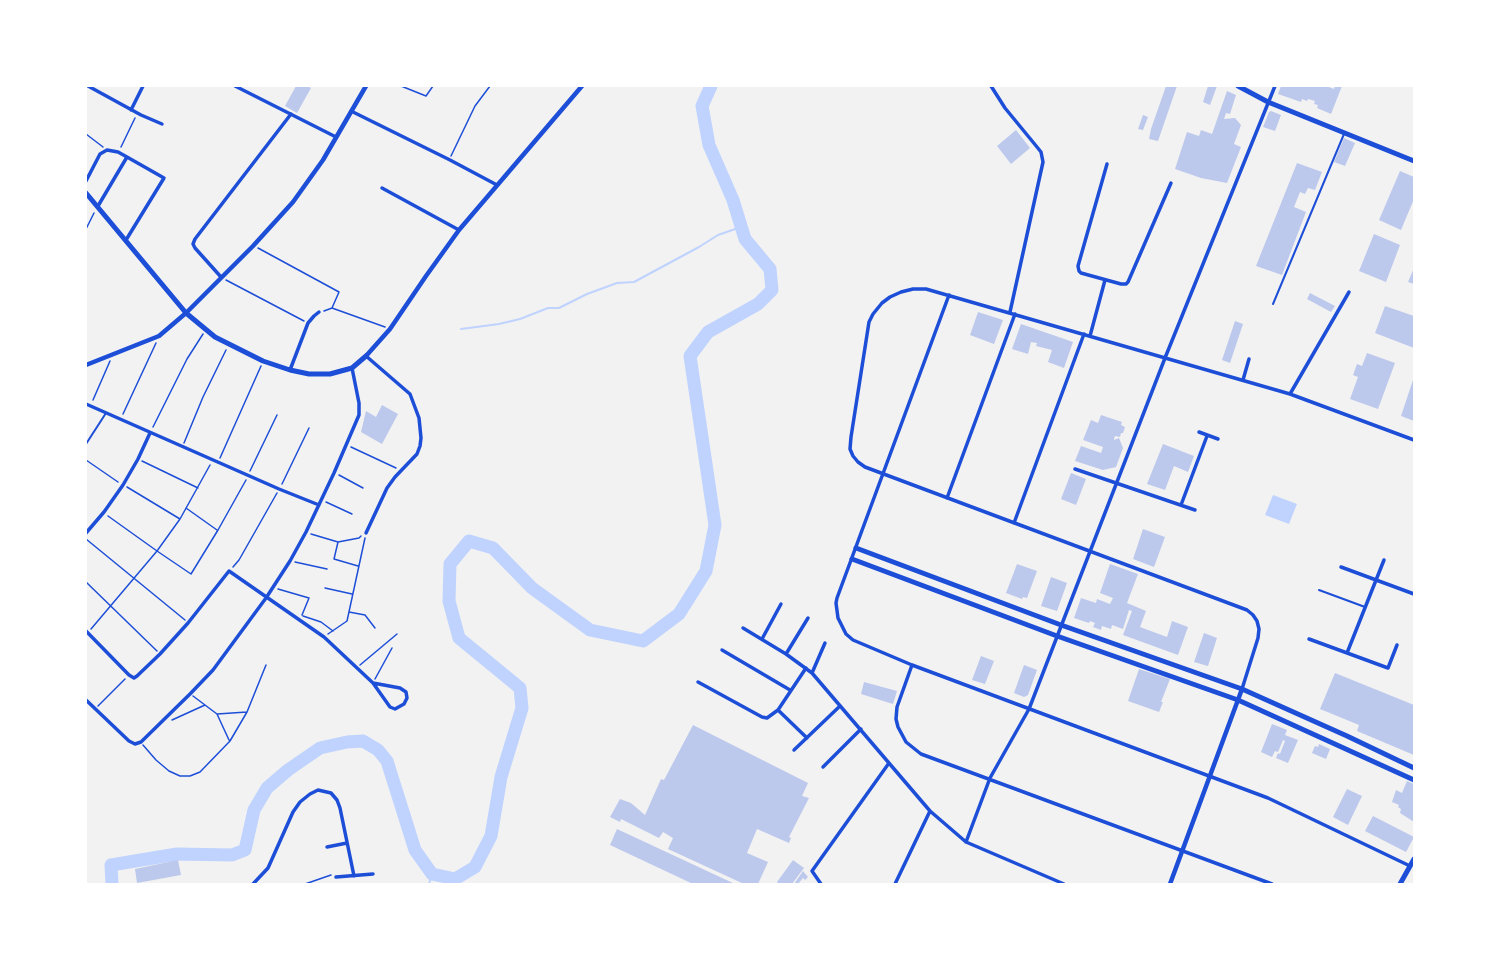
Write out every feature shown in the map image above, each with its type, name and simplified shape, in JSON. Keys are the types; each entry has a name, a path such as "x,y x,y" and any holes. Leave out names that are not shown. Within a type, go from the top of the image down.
{"main road":[{"path":"1238,86 1268,102 1414,160"},
{"path":"86,193 186,313 205,330 228,344 263,361 290,370 309,374 330,374 352,368 366,356"},
{"path":"856,548 1061,625 1242,689 1414,768"},
{"path":"852,559 1057,636 1238,700 1414,780"},
{"path":"1400,884 1414,859"}],"street":[{"path":"88,86 131,110 162,124"},
{"path":"131,110 143,86"},
{"path":"236,86 336,137"},
{"path":"86,365 159,336 186,313 253,246 293,202 323,160 366,86"},
{"path":"366,533 387,488 417,454 421,438 419,418 410,394 366,356 390,329 459,230 582,86"},
{"path":"991,86 1005,108 1038,147 1042,157 1042,168 1010,312"},
{"path":"966,842 990,778 1029,709 1165,358 1275,86"},
{"path":"351,111 497,185"},
{"path":"221,277 195,248 193,244 195,238 291,114"},
{"path":"86,181 100,154 107,150 118,152 164,178 126,240"},
{"path":"98,206 127,157"},
{"path":"1107,164 1078,268 1081,273 1126,284 1130,280 1171,183"},
{"path":"382,188 459,230"},
{"path":"1090,336 1105,280"},
{"path":"1170,884 1242,689 1258,638 1259,629 1257,621 1247,610 865,467 853,456 850,449 869,322 873,314 882,303 890,297 901,292 926,289 1290,394 1414,440"},
{"path":"1290,394 1349,292"},
{"path":"949,295 836,603 838,618 846,634 853,640 912,665 1268,798 1411,866"},
{"path":"290,370 308,323 319,312"},
{"path":"947,498 1015,314"},
{"path":"1014,523 1084,334"},
{"path":"1243,380 1249,359"},
{"path":"86,700 129,741 136,744 141,742 213,670 266,598 290,561 306,532 334,473 359,415 360,408 358,394 352,368"},
{"path":"86,404 279,489 319,505"},
{"path":"1199,432 1218,439"},
{"path":"86,533 104,512 123,484 138,459 150,433"},
{"path":"1181,505 1207,436"},
{"path":"1075,469 1195,510"},
{"path":"1347,653 1384,560"},
{"path":"1341,567 1414,594"},
{"path":"87,632 129,675 134,678 160,654 188,623 229,571 324,637 373,683 390,707 395,709 404,704 407,698 406,692 400,688 373,683"},
{"path":"762,639 781,604"},
{"path":"786,654 808,618"},
{"path":"743,628 786,654 812,673 930,811 966,842 1064,884"},
{"path":"1309,639 1388,668 1397,645"},
{"path":"812,673 825,643"},
{"path":"722,650 790,690"},
{"path":"912,665 897,707 896,719 902,736 906,742 921,754 990,778 1272,884"},
{"path":"698,682 762,717 767,718 778,710 806,668"},
{"path":"794,750 840,706"},
{"path":"778,710 807,738"},
{"path":"823,767 861,729"},
{"path":"821,884 812,871 889,763"},
{"path":"253,884 268,868 293,812 300,802 318,790 331,793 337,800 354,876"},
{"path":"895,884 930,811"},
{"path":"327,847 347,843"},
{"path":"336,877 373,874"}],"lane":[{"path":"1273,304 1345,132"},
{"path":"86,444 106,413"},
{"path":"1320,590 1365,607"}],"path":[{"path":"401,86 426,96 433,86"},
{"path":"450,160 475,106 490,86"},
{"path":"118,152 137,113"},
{"path":"86,134 107,150"},
{"path":"86,229 98,206"},
{"path":"253,246 339,292 332,308"},
{"path":"221,277 308,323"},
{"path":"319,312 332,308 390,329"},
{"path":"150,433 187,359 205,330"},
{"path":"120,420 159,336"},
{"path":"183,446 203,397 228,344"},
{"path":"93,400 114,354"},
{"path":"219,462 263,361"},
{"path":"104,512 157,552 191,574 218,530 248,475 277,415"},
{"path":"229,571 239,560 279,489 309,428"},
{"path":"346,444 402,470"},
{"path":"138,459 198,488"},
{"path":"87,632 157,552 180,519 213,459"},
{"path":"86,460 180,519"},
{"path":"334,473 363,488"},
{"path":"321,500 352,514"},
{"path":"186,508 218,530"},
{"path":"306,532 338,542 359,538 366,533"},
{"path":"324,637 347,621 366,533"},
{"path":"86,539 188,623"},
{"path":"338,542 334,559 358,566"},
{"path":"290,561 327,569"},
{"path":"86,582 160,654"},
{"path":"273,587 309,598 300,621"},
{"path":"325,588 352,594"},
{"path":"349,612 365,615 375,628"},
{"path":"302,616 321,622 333,631"},
{"path":"357,668 397,634"},
{"path":"373,683 392,648"},
{"path":"141,742 156,760 169,771 180,776 190,776 200,772 230,741 247,712 266,665"},
{"path":"95,709 129,675"},
{"path":"190,694 217,714 230,741"},
{"path":"170,721 204,705"},
{"path":"217,714 247,712"},
{"path":"305,884 333,874 336,877"}],"water":[{"path":"1273,495 1297,504 1289,524 1265,515"}],"building":[{"path":"296,86 307,86 311,88 297,113 285,106"},
{"path":"1166,86 1177,86 1158,141 1149,139 1151,129"},
{"path":"1208,86 1217,86 1210,105 1203,102"},
{"path":"1281,86 1330,86 1329,87 1334,89 1335,86 1342,86 1331,114 1317,108 1318,105 1314,104 1315,101 1308,99 1307,101 1302,99 1301,102 1278,94"},
{"path":"1227,91 1236,95 1230,114 1226,113 1224,119 1235,118 1241,125 1234,144 1241,147 1227,183 1201,178 1175,169 1187,132 1199,136 1201,130 1212,134"},
{"path":"1271,111 1281,115 1275,131 1263,127 1269,112"},
{"path":"1143,115 1148,117 1143,130 1138,129"},
{"path":"1016,130 1030,148 1011,164 997,146"},
{"path":"1344,138 1355,143 1345,166 1334,162"},
{"path":"1297,163 1322,172 1315,190 1308,188 1305,194 1300,192 1294,207 1306,212 1282,275 1256,266"},
{"path":"1400,171 1414,177 1414,199 1401,230 1379,220"},
{"path":"1374,234 1400,245 1386,282 1359,271"},
{"path":"1414,268 1414,284 1408,282"},
{"path":"1310,293 1335,306 1331,312 1307,299"},
{"path":"1385,306 1414,316 1414,348 1375,333"},
{"path":"978,312 1003,320 994,344 970,335"},
{"path":"1235,321 1243,324 1230,363 1222,360"},
{"path":"1021,324 1073,342 1064,368 1048,362 1052,350 1036,346 1037,343 1031,342 1028,354 1012,349"},
{"path":"1367,353 1395,363 1378,409 1350,399 1358,377 1353,375 1357,364 1362,366"},
{"path":"1414,377 1414,421 1401,416"},
{"path":"382,405 398,414 382,444 361,432 366,411 376,417"},
{"path":"1101,415 1122,422 1121,425 1125,427 1120,437 1115,436 1114,439 1119,438 1123,448 1116,467 1103,470 1075,461 1081,446 1101,453 1103,447 1083,440 1091,420 1098,423"},
{"path":"1163,444 1194,456 1188,472 1174,466 1165,490 1147,484"},
{"path":"1071,473 1086,479 1076,505 1061,499"},
{"path":"1143,529 1165,537 1154,567 1133,559"},
{"path":"1017,564 1037,571 1027,598 1023,597 1022,599 1006,593"},
{"path":"1110,564 1138,574 1127,603 1146,611 1140,627 1167,637 1172,621 1188,627 1178,655 1123,635 1132,611 1129,610 1123,629 1112,625 1111,629 1102,626 1101,630 1093,627 1095,623 1090,621 1089,623 1074,618 1081,598 1096,603 1097,599 1110,604 1113,598 1100,593"},
{"path":"1051,577 1067,583 1057,611 1041,606"},
{"path":"1204,633 1217,638 1208,666 1194,662"},
{"path":"981,656 994,661 985,684 972,680"},
{"path":"1024,665 1037,670 1028,695 1024,697 1014,693"},
{"path":"1139,669 1170,679 1161,702 1163,702 1159,712 1128,701"},
{"path":"1335,673 1414,705 1414,755 1357,731 1359,725 1320,709"},
{"path":"864,682 897,691 893,704 861,694"},
{"path":"1272,724 1287,730 1285,735 1298,740 1288,763 1276,758 1278,753 1280,754 1285,741 1283,740 1278,752 1275,751 1272,757 1261,752"},
{"path":"693,725 808,783 802,796 809,798 789,837 791,838 789,843 757,829 747,853 768,862 758,884 744,884 668,849 673,838 663,832 659,838 621,819 620,822 610,817 620,799 631,803 645,815 661,779 664,780"},
{"path":"1319,744 1330,749 1326,759 1312,753 1315,746 1318,747"},
{"path":"1407,781 1414,784 1414,822 1400,813 1401,809 1398,807 1399,805 1392,802 1396,790 1402,793"},
{"path":"1347,789 1362,796 1348,825 1333,817"},
{"path":"1373,816 1414,837 1406,852 1365,831"},
{"path":"617,829 735,884 693,884 610,845"},
{"path":"178,860 181,875 137,883 135,869"},
{"path":"793,860 804,868 792,884 779,884 777,882"},
{"path":"803,871 808,877 805,880 803,878 798,884 794,884"}],"waterway":[{"path":"112,884 111,865 177,854 232,855 245,850 254,810 267,788 288,770 320,748 347,742 363,741 378,750 387,761 415,850 432,874 455,879 475,867 491,836 501,777 522,708 520,688 459,638 449,601 450,564 469,541 493,548 532,588 590,630 643,641 679,614 706,571 715,525 690,356 708,332 758,304 772,290 770,269 745,239 733,200 709,145 702,106 711,86"},
{"path":"461,329 499,324 520,319 548,308 559,308 587,294 617,283 634,282 718,235 741,227"},
{"path":"429,884 432,874"}]}
